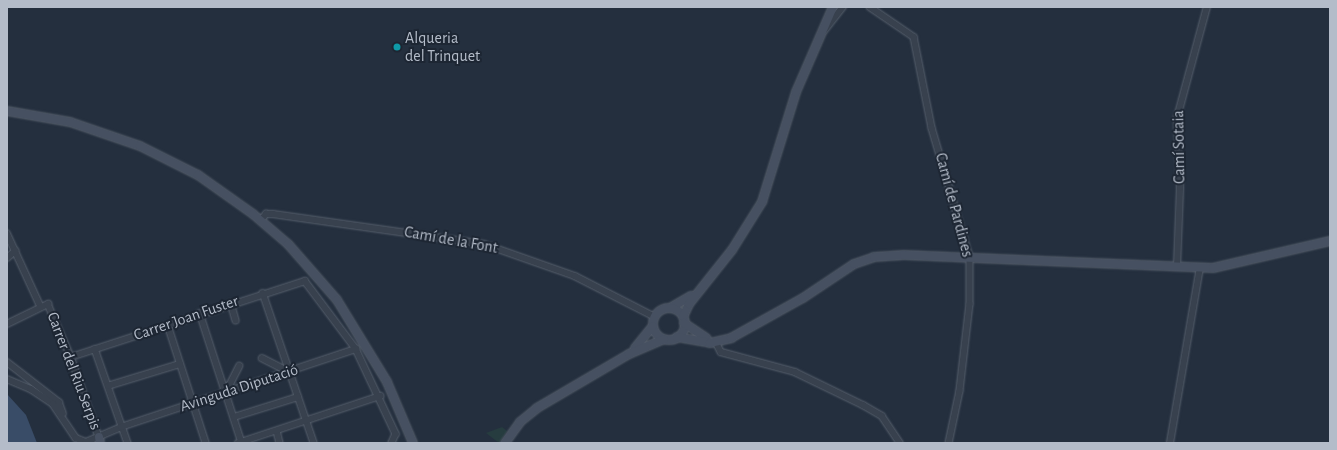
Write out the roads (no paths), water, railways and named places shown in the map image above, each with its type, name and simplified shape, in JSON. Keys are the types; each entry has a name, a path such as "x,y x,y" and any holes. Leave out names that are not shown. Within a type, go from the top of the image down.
{"street":[{"path":"677,337 701,288 732,250 762,202 796,92 833,7"},
{"path":"822,32 843,7"},
{"name":"Camí de Pardines","path":"870,7 878,10 914,37 932,128 970,257 970,304 960,391 949,443"},
{"name":"Camí Sotaia","path":"1177,267 1180,188 1177,118 1207,7"},
{"path":"7,111 87,127 152,151 205,179 263,217 314,272 355,327 390,387 413,443"},
{"name":"Camí de la Font","path":"263,217 484,244 575,276 655,317"},
{"name":"Carrer del Riu Serpis","path":"7,233 41,307 48,304 71,357 100,440"},
{"path":"505,443 520,422 537,408 629,354 664,338 677,337 716,342 738,334 868,258 904,254 1200,268 1223,267 1330,241"},
{"path":"7,258 15,251"},
{"path":"1170,443 1200,268"},
{"name":"Carrer Joan Fuster","path":"71,357 94,348 302,280 309,283 356,349"},
{"path":"629,354 653,326 655,317 701,288"},
{"path":"262,293 314,443"},
{"path":"231,303 236,320"},
{"path":"7,324 41,307"},
{"path":"670,308 684,320 695,333 716,342 721,352 795,372 863,405 882,416 900,443"},
{"path":"200,313 241,443 380,396"},
{"path":"168,325 206,443"},
{"path":"653,326 664,338"},
{"path":"94,348 128,443"},
{"path":"356,349 380,396 396,434 393,442"},
{"name":"Avinguda Diputació","path":"64,417 79,441 100,440 121,427 356,349"},
{"path":"262,358 290,372"},
{"path":"7,362 59,402 64,417"},
{"path":"108,386 180,364"},
{"path":"226,392 239,366"},
{"path":"7,379 34,391 64,417"},
{"path":"234,418 298,397"},
{"path":"277,431 280,443"}],"water":[{"path":"7,394 26,415 37,443 7,443"}],"place":[{"name":"Alqueria del Trinquet","path":"397,47"}]}
